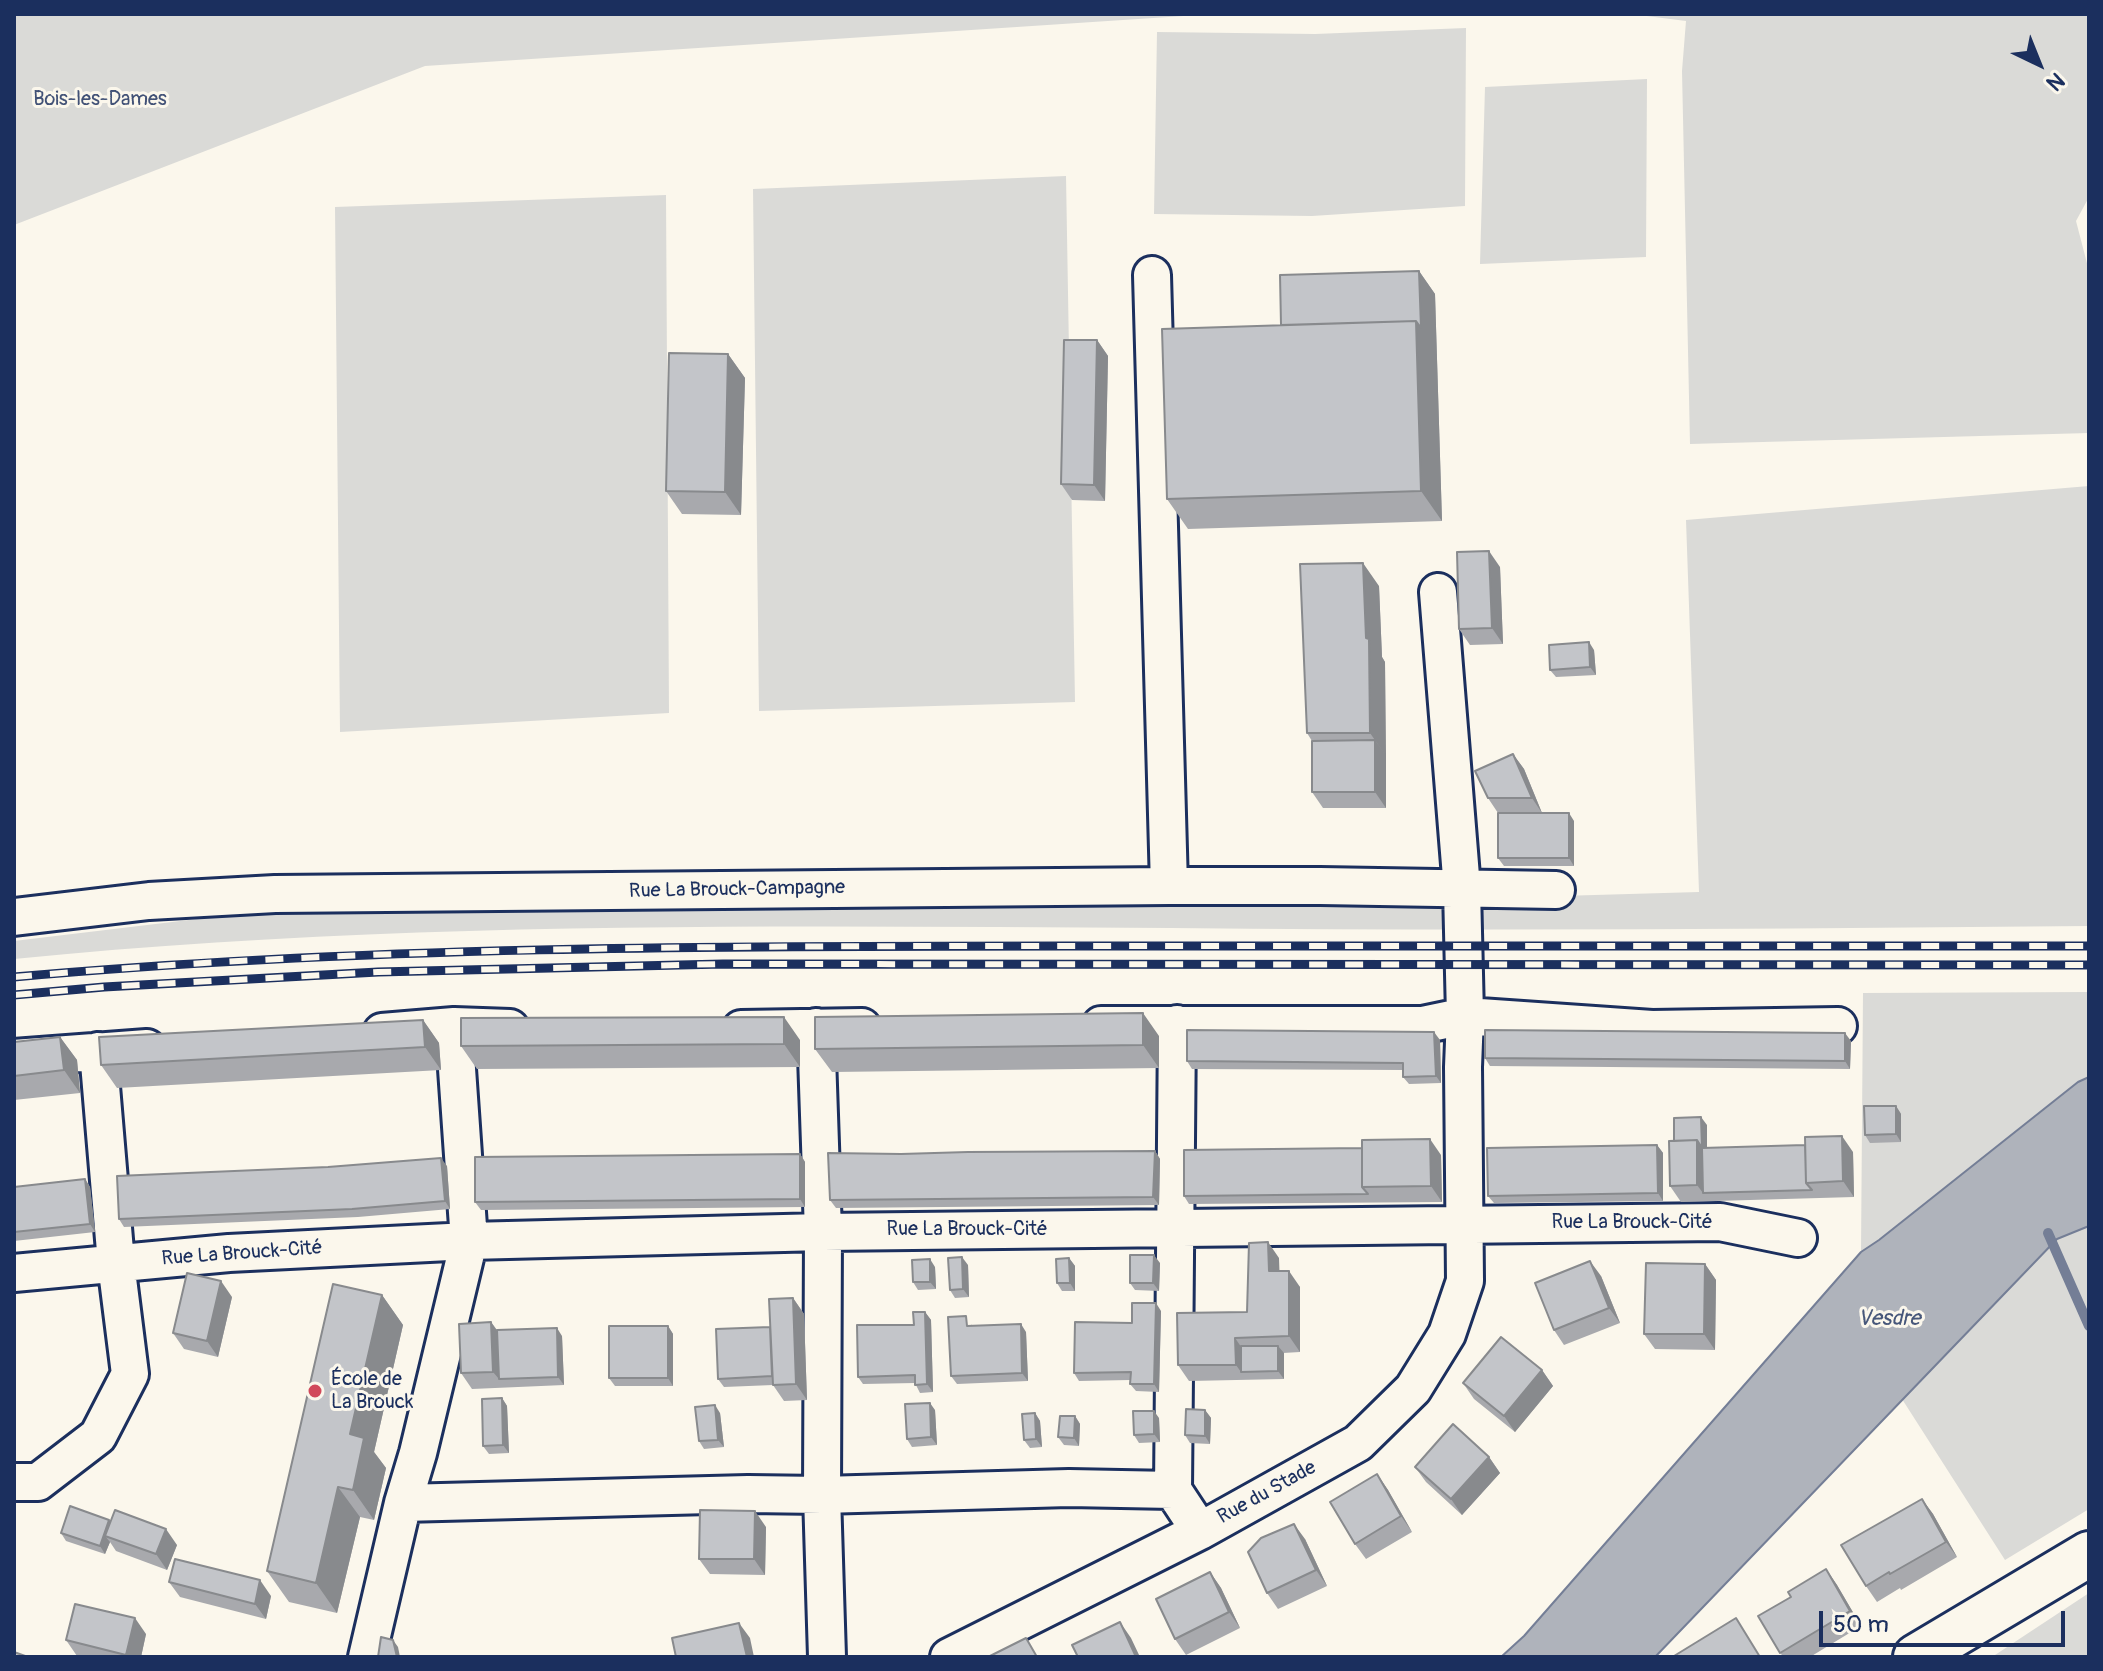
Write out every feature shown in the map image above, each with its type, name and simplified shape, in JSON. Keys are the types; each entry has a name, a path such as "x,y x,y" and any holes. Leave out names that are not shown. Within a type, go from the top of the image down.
{"main road":[{"path":"1916,1657 2089,1554"}],"street":[{"path":"1152,275 1169,886"},
{"path":"1438,592 1462,889 1465,1225"},
{"name":"Rue La Brouck-Campagne","path":"14,917 149,901 275,894 1169,886 1556,890"},
{"path":"1067,1025 1422,1025 1465,1016 1652,1029 1838,1026"},
{"path":"1177,1024 1173,1490 1200,1531"},
{"path":"349,1034 454,1026 547,1029"},
{"path":"367,1657 469,1241 454,1026"},
{"path":"704,1030 894,1026"},
{"path":"816,1027 823,1232 822,1495 827,1657"},
{"path":"14,1058 185,1045"},
{"path":"14,1482 38,1482 98,1436 130,1374 116,1263 98,1051"},
{"name":"Rue La Brouck-Cité","path":"14,1273 229,1253 469,1241 823,1232 1720,1222 1798,1238"},
{"name":"Rue du Stade","path":"949,1657 1200,1531 1358,1443 1413,1389 1447,1334 1465,1281 1465,1225"},
{"path":"403,1503 1069,1488 1173,1490"}],"green space":[{"name":"Bois-les-Dames","path":"14,14 1214,14 425,66 14,225"},
{"path":"1631,14 2089,14 2089,197 2076,221 2089,271 2089,433 1690,444 1682,71 1686,21"},
{"path":"1466,28 1465,206 1312,216 1154,214 1157,32 1315,34"},
{"path":"1647,79 1646,257 1480,264 1485,87"},
{"path":"1066,176 1075,702 759,711 753,189"},
{"path":"666,195 669,713 340,732 335,207"},
{"path":"2089,486 2089,926 1745,929 592,928 302,937 14,959 14,941 272,910 1490,898 1699,892 1686,520"},
{"path":"2089,992 2089,1077 2078,1082 1861,1252 1863,993"},
{"path":"2089,1226 2089,1509 2005,1560 1902,1399 2057,1239"},
{"path":"2089,1593 2089,1657 1992,1657"}],"water":[{"name":"Vesdre","path":"2089,1077 2089,1226 2057,1239 1655,1657 1501,1657 1524,1636 1861,1252 2078,1082"}],"building":[{"path":"1419,271 1421,328 1416,321 1281,325 1280,275"},
{"path":"1416,321 1421,491 1167,499 1162,329"},
{"path":"1064,340 1097,340 1094,485 1061,484"},
{"path":"669,353 728,354 725,492 666,491"},
{"path":"1489,551 1492,628 1459,629 1457,552"},
{"path":"1363,563 1366,638 1369,639 1370,733 1307,733 1300,564"},
{"path":"1589,642 1590,667 1550,670 1549,645"},
{"path":"1375,740 1375,792 1312,792 1312,741"},
{"path":"1513,754 1532,798 1488,798 1475,771"},
{"path":"1498,813 1569,813 1569,858 1498,858"},
{"path":"1143,1013 1143,1045 815,1049 815,1017"},
{"path":"784,1017 784,1044 461,1046 461,1018"},
{"path":"423,1020 425,1047 101,1065 99,1037"},
{"path":"1187,1030 1434,1032 1436,1076 1403,1077 1403,1063 1187,1061"},
{"path":"1485,1030 1845,1033 1845,1061 1485,1058"},
{"path":"60,1037 64,1070 14,1076 14,1042"},
{"path":"1864,1106 1896,1106 1896,1134 1865,1135"},
{"path":"1701,1117 1702,1148 1697,1140 1674,1141 1674,1118"},
{"path":"1842,1136 1843,1181 1806,1183 1805,1137"},
{"path":"1430,1139 1431,1186 1362,1187 1362,1140"},
{"path":"1697,1140 1697,1185 1670,1186 1669,1141"},
{"path":"1657,1145 1658,1193 1488,1196 1487,1148"},
{"path":"1805,1145 1806,1183 1812,1190 1703,1193 1702,1148"},
{"path":"1362,1148 1362,1187 1368,1194 1184,1196 1184,1150"},
{"path":"1155,1151 1153,1197 830,1200 828,1153"},
{"path":"800,1154 800,1199 475,1202 475,1157"},
{"path":"441,1158 445,1201 352,1209 119,1219 117,1176 328,1167"},
{"path":"85,1179 90,1224 14,1232 14,1187"},
{"path":"1268,1242 1269,1271 1289,1271 1289,1336 1235,1338 1236,1365 1178,1365 1177,1313 1247,1312 1249,1243"},
{"path":"1130,1255 1154,1255 1153,1283 1130,1283"},
{"path":"962,1257 963,1289 950,1290 948,1258"},
{"path":"1069,1258 1070,1283 1057,1283 1056,1259"},
{"path":"930,1259 930,1282 913,1282 912,1260"},
{"path":"1590,1261 1609,1308 1554,1330 1535,1283"},
{"path":"1646,1263 1705,1264 1704,1334 1644,1334"},
{"path":"187,1273 221,1281 207,1341 173,1333"},
{"path":"333,1284 382,1295 350,1434 364,1438 353,1490 338,1487 316,1583 267,1571"},
{"path":"793,1298 796,1384 773,1385 769,1299"},
{"path":"1132,1303 1156,1303 1154,1384 1130,1384 1131,1372 1074,1373 1075,1322 1132,1323"},
{"path":"913,1312 925,1312 927,1384 915,1385 915,1375 858,1377 857,1325 914,1325"},
{"path":"966,1316 967,1326 1021,1324 1022,1373 951,1376 948,1317"},
{"path":"491,1322 493,1372 461,1373 459,1324"},
{"path":"609,1326 668,1326 668,1378 609,1378"},
{"path":"770,1327 772,1376 718,1379 716,1329"},
{"path":"557,1328 558,1377 499,1379 497,1330"},
{"path":"1501,1337 1542,1370 1504,1416 1463,1383"},
{"path":"1241,1346 1278,1346 1278,1371 1241,1372"},
{"path":"502,1398 503,1445 483,1446 482,1399"},
{"path":"930,1403 931,1437 907,1439 905,1404"},
{"path":"715,1405 718,1440 699,1441 695,1407"},
{"path":"1186,1409 1205,1410 1205,1436 1185,1435"},
{"path":"1133,1411 1154,1411 1154,1434 1134,1435"},
{"path":"1035,1413 1036,1439 1024,1440 1022,1414"},
{"path":"1060,1416 1075,1416 1074,1438 1058,1437"},
{"path":"1453,1424 1489,1457 1451,1499 1415,1467"},
{"path":"1377,1474 1401,1516 1355,1544 1330,1502"},
{"path":"1922,1499 1946,1542 1866,1586 1841,1545"},
{"path":"70,1506 109,1520 100,1546 61,1533"},
{"path":"115,1510 166,1529 156,1554 105,1536"},
{"path":"700,1510 755,1511 754,1559 699,1559"},
{"path":"1294,1524 1316,1570 1267,1593 1248,1552 1261,1538"},
{"path":"175,1559 260,1580 255,1604 169,1582"},
{"path":"1826,1569 1850,1611 1780,1653 1758,1616 1791,1597 1788,1592"},
{"path":"1210,1572 1229,1612 1175,1639 1156,1599"},
{"path":"75,1604 135,1618 126,1655 66,1640"},
{"path":"1736,1618 1760,1657 1674,1657 1674,1656"},
{"path":"1120,1622 1136,1657 1078,1657 1072,1645"},
{"path":"739,1623 747,1657 676,1657 672,1638"},
{"path":"381,1637 393,1640 397,1657 378,1657"},
{"path":"1026,1638 1037,1657 988,1657"}],"waterway":[{"path":"2048,1233 2089,1326"}],"railway":[{"path":"14,977 277,959 671,948 2089,946"},
{"path":"14,995 378,972 723,964 2089,965"}],"place":[{"name":"École de La Brouck","path":"315,1391"}]}
